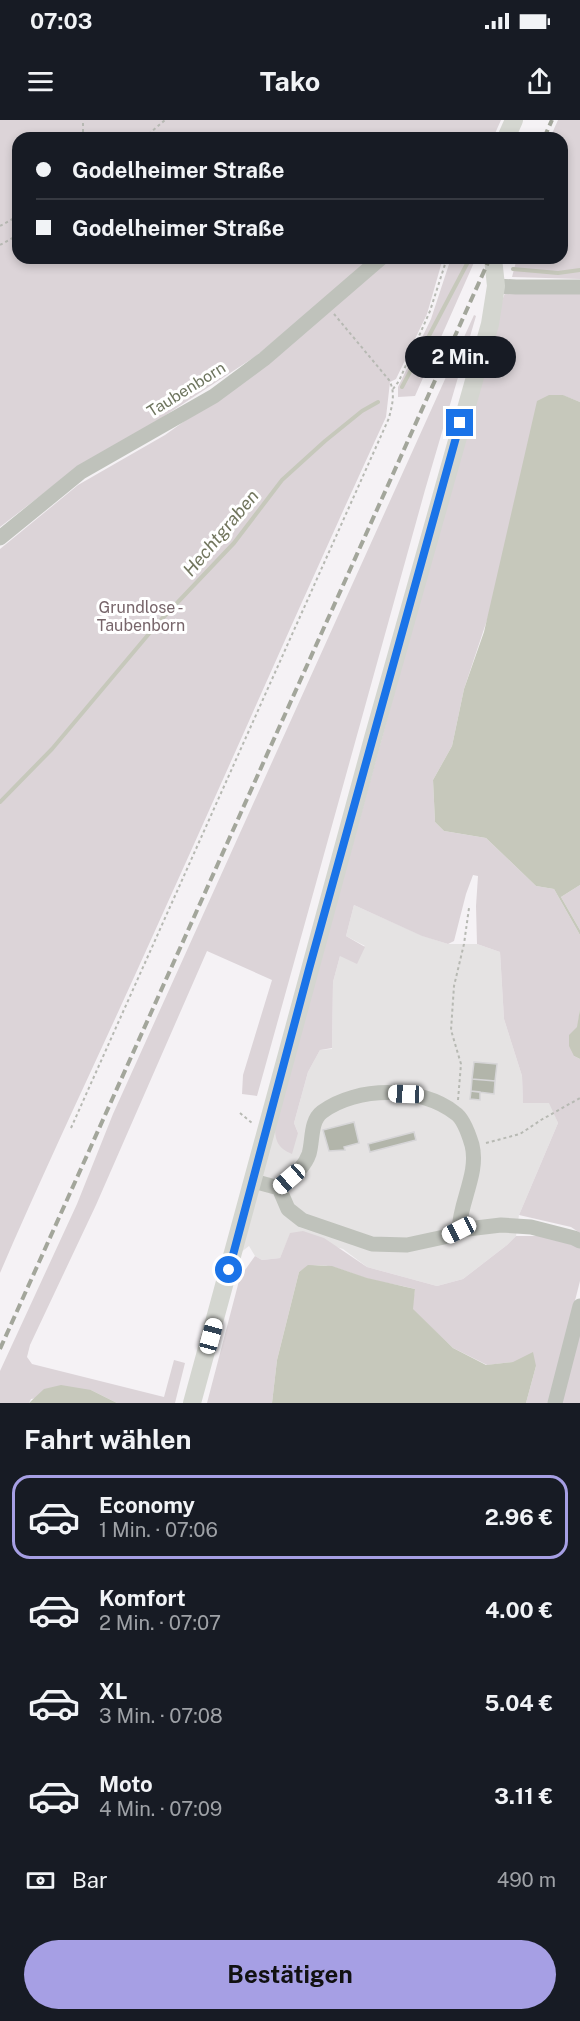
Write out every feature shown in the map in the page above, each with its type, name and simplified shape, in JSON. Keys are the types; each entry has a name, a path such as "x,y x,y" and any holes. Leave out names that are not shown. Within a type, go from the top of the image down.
{"main road":[{"path":"192,1403 367,761 490,324 496,286 494,264"}],"lane":[{"name":"Taubenborn","path":"0,538 81,472 214,396 248,371 374,264"},
{"path":"496,286 580,287"},
{"path":"279,1188 299,1170 309,1154 311,1133 320,1113 349,1097 374,1093 431,1098 457,1114 472,1146 474,1165 459,1220 459,1230"},
{"path":"253,1181 279,1188"},
{"path":"279,1188 288,1209 302,1220 372,1244 407,1245 444,1237 459,1230 501,1225 531,1227 580,1241"},
{"path":"555,1403 580,1306"}],"path":[{"path":"151,132 165,120"},
{"path":"393,389 399,381 430,311 445,264"},
{"path":"71,1128 389,418 393,389 389,380 342,324"},
{"path":"457,1114 461,1064 451,1030 453,986 464,944 469,908"},
{"path":"472,1146 520,1134 580,1098"}],"shaded area":[{"path":"549,395 563,395 580,402 580,885 561,897 580,930 580,935 554,889 536,886 486,838 444,831 435,822 433,780 452,746 464,689 484,632 537,401"},
{"path":"354,905 423,936 448,944 477,944 500,952 504,1019 522,1076 523,1102 550,1103 558,1123 519,1215 516,1236 463,1279 437,1286 367,1267 343,1249 290,1234 280,1258 262,1260 255,1256 249,1246 240,1253 275,1127 298,1133 294,1123 308,1072 320,1050 332,1049 333,982 340,956 365,946 346,936"},
{"path":"580,1009 580,1059 574,1056 569,1046 569,1035 577,1027"},
{"path":"308,1265 332,1266 367,1278 415,1289 413,1309 453,1348 486,1365 513,1362 533,1352 536,1366 526,1403 272,1403 277,1360 299,1272"},
{"path":"61,1385 91,1390 117,1403 29,1403 44,1389"}],"green space":[{"path":"0,120 501,120 496,132 12,132 12,264 367,264 256,356 137,434 75,469 0,527"},
{"path":"558,120 580,120 580,279 512,277 515,264 568,264 568,132 553,132"},
{"name":"Grundlose - Taubenborn","path":"383,264 441,264 427,314 396,379 390,382 386,417 0,1273 0,549 78,485 165,435 276,356"},
{"path":"449,264 473,264 415,396 398,397 398,387 431,319"},
{"path":"580,292 580,402 562,395 464,689 452,746 433,780 435,822 444,831 486,838 536,886 554,889 580,935 580,1009 574,1056 580,1059 580,1233 571,1227 519,1215 558,1123 549,1103 523,1103 522,1076 504,1019 500,952 477,944 478,876 473,875 454,941 448,944 422,936 354,905 346,936 365,947 357,964 340,956 333,982 332,1048 320,1050 308,1072 294,1123 298,1133 292,1154 278,1144 275,1127 503,298 505,293"},
{"path":"474,315 476,316 425,490 257,1096 242,1094 243,1075 272,980 207,951 96,1205 30,1345 27,1357 32,1364 164,1397 174,1360 185,1363 175,1403 117,1403 91,1390 31,1399 29,1403 0,1403 0,1371 77,1204 113,1114"},
{"path":"580,885 580,930 561,897"},
{"path":"303,1231 324,1238 367,1267 437,1286 463,1279 516,1236 542,1236 580,1247 580,1281 549,1403 526,1403 536,1366 513,1362 487,1365 453,1348 412,1309 415,1289 369,1279 334,1267 316,1266 307,1267 299,1272 277,1360 272,1403 207,1403 240,1277 255,1256 262,1260 280,1258 290,1233"},
{"path":"580,1324 580,1403 561,1403"}],"building":[{"path":"474,1062 497,1064 495,1081 472,1079"},
{"path":"472,1079 495,1081 494,1094 471,1091"},
{"path":"471,1091 480,1092 480,1100 470,1099"},
{"path":"354,1122 359,1143 344,1147 345,1150 329,1151 323,1130"},
{"path":"414,1132 416,1140 370,1152 368,1144"}],"waterway":[{"name":"Hechtgraben","path":"402,387 467,264"},
{"name":"Hechtgraben","path":"513,269 558,273 580,270"},
{"name":"Hechtgraben","path":"0,802 52,749 158,623 234,543 282,480 325,441 362,411 378,402"}],"railway":[{"path":"547,132 552,120"},
{"path":"0,1349 487,264"}],"route":[{"path":"229,1270 309,969 460,423"}]}
